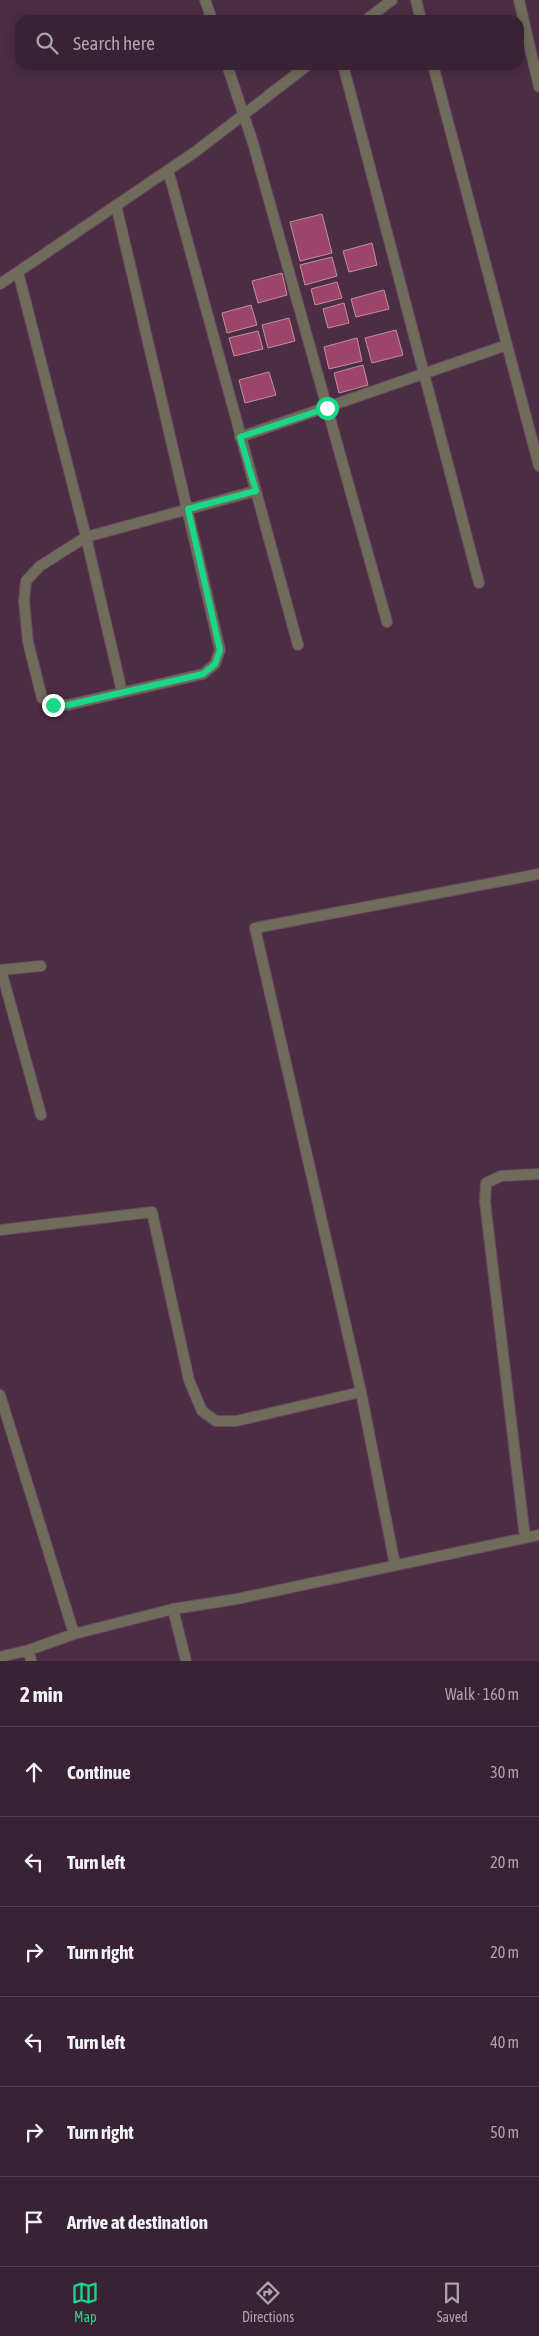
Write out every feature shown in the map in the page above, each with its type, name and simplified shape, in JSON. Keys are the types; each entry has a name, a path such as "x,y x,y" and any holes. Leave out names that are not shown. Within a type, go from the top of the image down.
{"street":[{"path":"205,0 210,15"},
{"path":"372,15 392,0"},
{"path":"416,0 420,15"},
{"path":"519,0 522,15"},
{"path":"524,22 539,87"},
{"path":"229,70 244,114 387,622"},
{"path":"0,284 168,170 301,70"},
{"path":"344,70 479,583"},
{"path":"434,70 539,466"},
{"path":"168,170 298,645"},
{"path":"116,205 188,509 220,650 215,664 203,674 68,705 53,705 42,698 28,642 24,601 26,581 40,566 86,538 188,509 256,491"},
{"path":"18,272 86,538 122,692"},
{"path":"240,437 507,346"},
{"path":"396,1565 362,1392 255,928 539,874"},
{"path":"41,966 0,970 41,1115"},
{"path":"525,1538 485,1202 486,1183 501,1176 539,1174"},
{"path":"0,1230 152,1212 189,1380 202,1411 216,1421 236,1421 362,1392"},
{"path":"0,1395 74,1634"},
{"path":"0,1657 29,1650 74,1634 173,1608 237,1599 539,1535"},
{"path":"173,1608 186,1661"},
{"path":"29,1650 31,1661"}],"building":[{"path":"322,214 332,253 300,261 290,222"},
{"path":"372,243 377,265 349,272 343,251"},
{"path":"332,257 337,276 305,285 300,265"},
{"path":"282,273 287,295 258,303 252,281"},
{"path":"337,282 342,298 315,305 311,289"},
{"path":"384,290 389,309 356,317 351,299"},
{"path":"344,303 349,323 328,328 323,309"},
{"path":"251,305 257,325 227,333 222,313"},
{"path":"289,318 295,341 268,348 262,325"},
{"path":"396,330 403,355 372,363 365,338"},
{"path":"258,331 263,349 234,356 229,338"},
{"path":"357,338 362,361 329,369 324,347"},
{"path":"363,365 368,385 339,393 334,373"},
{"path":"269,372 276,395 245,403 239,380"}],"route":[{"path":"53,705 68,705 203,674 215,664 220,650 188,509 256,491 240,437 327,408"}]}
